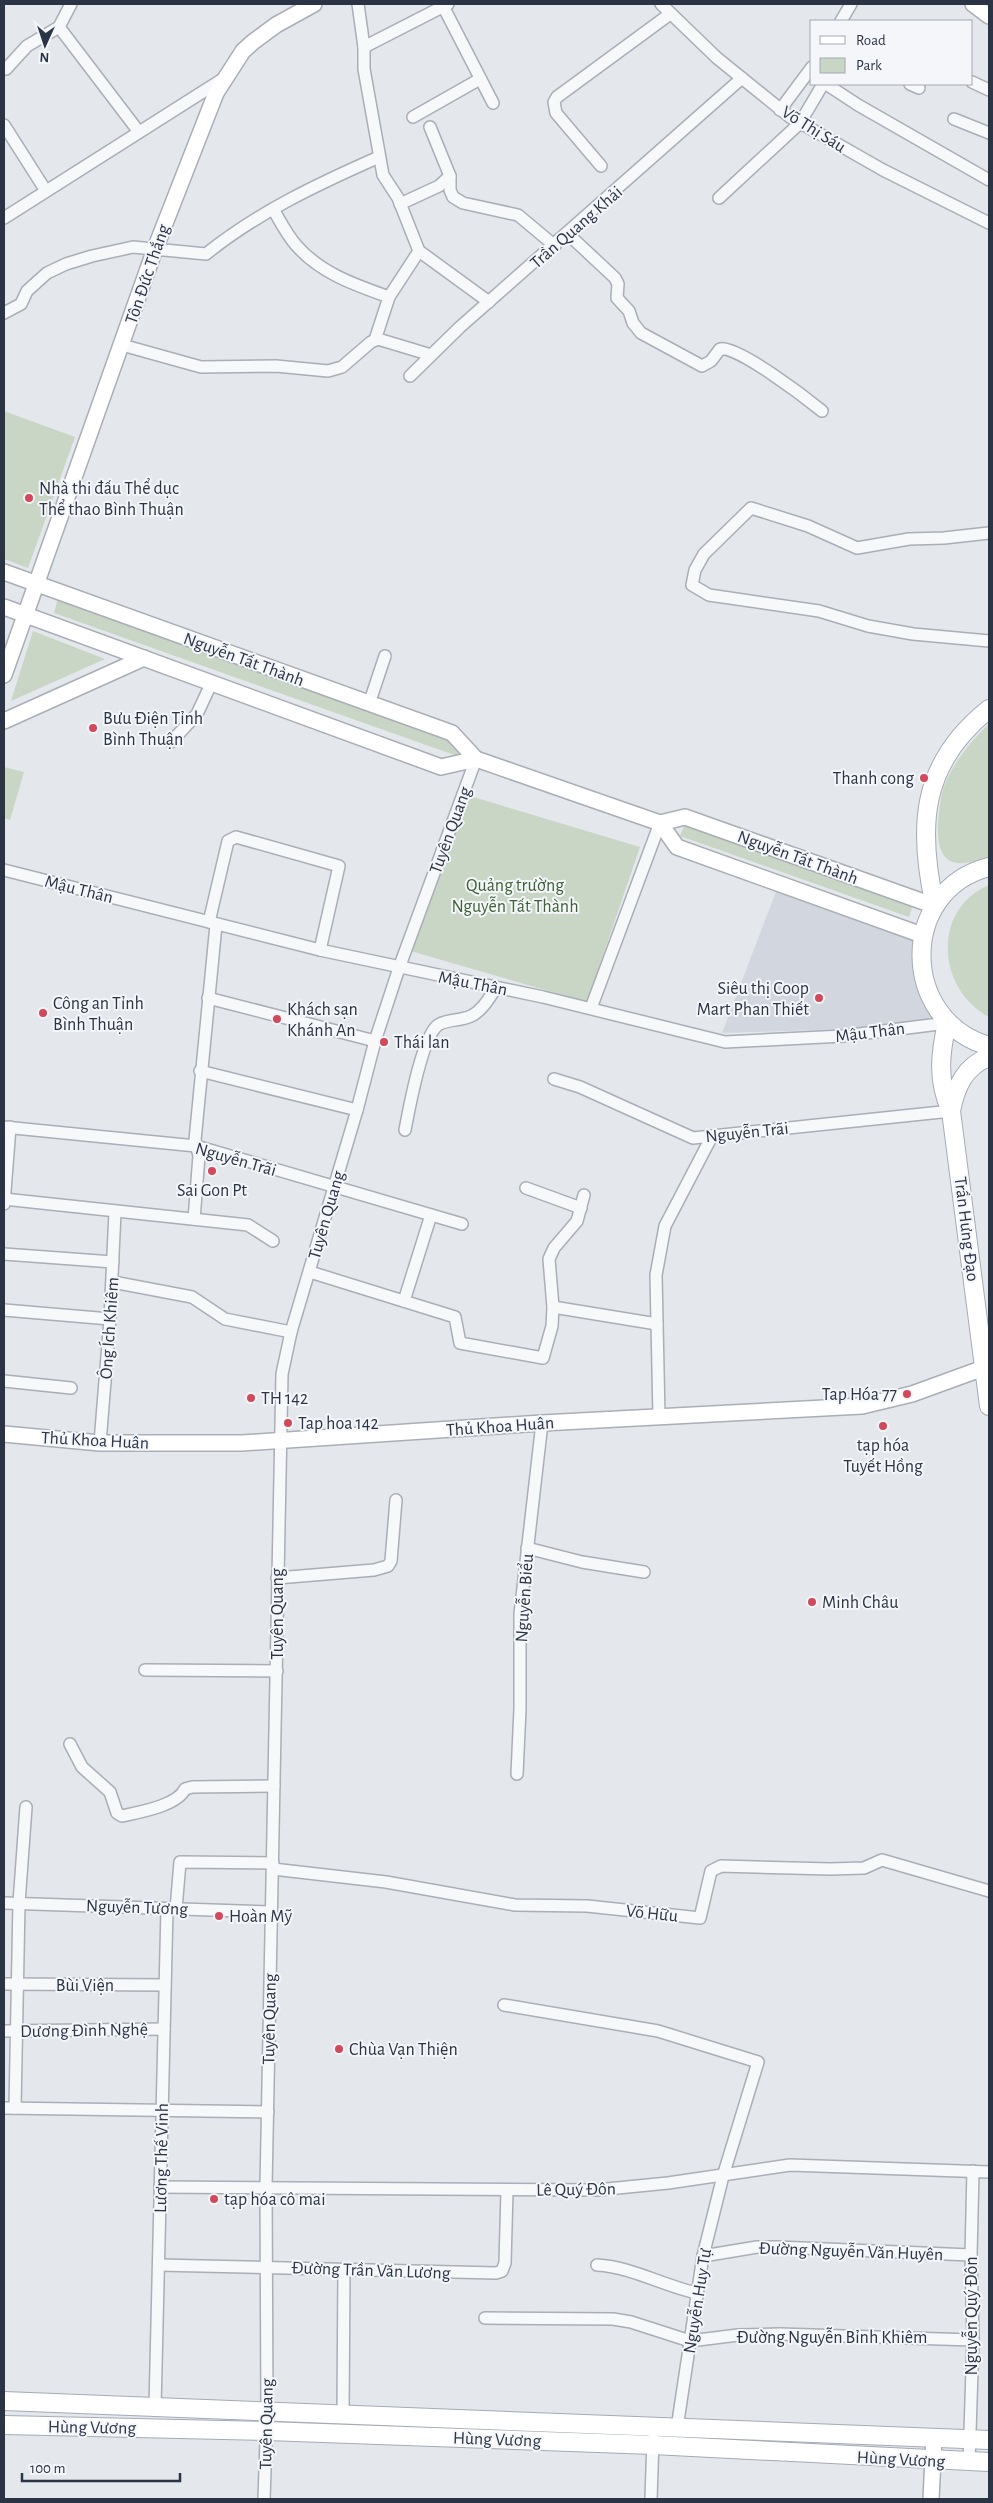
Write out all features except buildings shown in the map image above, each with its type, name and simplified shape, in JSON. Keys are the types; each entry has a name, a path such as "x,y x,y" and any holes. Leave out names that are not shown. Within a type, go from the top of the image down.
{"main road":[{"path":"935,906 925,845 932,790 937,770 959,737 989,709"},
{"path":"989,866 963,878 948,890 935,906 922,936 920,967 929,997 947,1023 974,1042 989,1046"},
{"name":"Trần Hưng Đạo","path":"947,1023 940,1058 941,1078 944,1095 952,1110"},
{"name":"Trần Hưng Đạo","path":"989,1057 971,1067 962,1078 955,1091 952,1110 987,1366 989,1406"},
{"name":"Hùng Vương","path":"4,2400 989,2440"},
{"name":"Hùng Vương","path":"4,2425 267,2431 653,2445 933,2461 989,2462"}],"street":[{"path":"6,69 27,46 59,27 71,4"},
{"name":"Tôn Đức Thắng","path":"24,615 155,249 210,106 223,79 243,51 276,25 314,4"},
{"path":"358,4 364,46 364,62 379,157 384,175 400,204 419,251 489,302"},
{"name":"Võ Thị Sáu","path":"660,4 742,78 800,124 882,170 989,222"},
{"path":"842,20 851,4"},
{"path":"973,4 989,16"},
{"path":"364,46 445,5 493,103"},
{"path":"601,166 556,113 554,102 557,97 670,14"},
{"path":"59,27 139,132"},
{"path":"780,110 810,69"},
{"path":"413,117 480,78"},
{"name":"Trần Quang Khải","path":"410,376 489,302 555,246 742,78"},
{"path":"4,218 223,79"},
{"path":"973,82 989,90"},
{"path":"719,198 800,124 824,85"},
{"path":"827,85 989,180"},
{"path":"954,119 989,133"},
{"path":"4,125 46,191"},
{"path":"430,127 450,176 450,190 457,200 518,215 555,246"},
{"path":"4,314 16,308 32,285 60,267 125,248 206,254 244,226 315,185 379,157"},
{"path":"400,204 439,186 450,176"},
{"path":"273,209 297,246 312,260 344,280 389,297"},
{"path":"568,234 615,278 618,284 617,298 629,311 633,323 641,333 702,366 711,361 720,349 730,350 782,380 822,411"},
{"path":"122,345 200,367 276,366 328,371 342,367 375,340 389,297 419,251"},
{"path":"375,340 431,355"},
{"path":"989,533 951,538 908,539 857,548 808,526 751,508 704,554 695,570 692,585 709,594 819,611 868,626 904,633 989,641"},
{"name":"Nguyễn Tất Thành","path":"4,572 452,733 476,759 660,824 676,846 922,936"},
{"name":"Nguyễn Tất Thành","path":"4,607 441,767 476,759"},
{"path":"4,675 24,615"},
{"path":"369,704 385,656"},
{"path":"4,721 144,658"},
{"path":"171,742 197,714 212,682"},
{"name":"Tuyên Quang","path":"264,2499 268,2411 266,2187 277,1671 277,1578 281,1441 280,1390 291,1332 357,1110 375,1041 399,968 476,759"},
{"name":"Nguyễn Tất Thành","path":"660,824 685,817 935,906"},
{"path":"592,1008 660,824"},
{"path":"194,1219 199,1156 196,1146 200,1072 208,998 213,923 228,841 236,837 339,866 320,950"},
{"name":"Mậu Thân","path":"4,870 320,950 592,1008 725,1042 844,1036 947,1023"},
{"path":"405,1130 417,1074 434,1029 440,1024 470,1016 486,1003 496,988"},
{"path":"208,998 375,1041"},
{"path":"200,1072 357,1110"},
{"name":"Nguyễn Trãi","path":"554,1079 580,1087 693,1138 952,1110"},
{"path":"4,1206 7,1127"},
{"name":"Nguyễn Trãi","path":"7,1127 196,1146 462,1224"},
{"path":"659,1418 656,1274 665,1226 712,1136"},
{"path":"526,1188 581,1208"},
{"path":"310,1272 455,1317 460,1343 543,1358 550,1338 553,1307 549,1259 554,1248 577,1221 584,1195"},
{"path":"4,1199 254,1227 266,1238 274,1241"},
{"name":"Ông Ích Khiêm","path":"100,1443 110,1319 115,1212"},
{"path":"404,1301 431,1215"},
{"path":"4,1254 113,1262"},
{"path":"112,1282 192,1298 225,1319 291,1332"},
{"path":"553,1307 657,1324"},
{"path":"4,1310 110,1319"},
{"name":"Thủ Khoa Huân","path":"4,1434 100,1443 281,1441 542,1423 862,1406 912,1394 987,1366"},
{"path":"4,1381 71,1388"},
{"name":"Nguyễn Biểu","path":"517,1774 520,1710 520,1614 542,1423"},
{"path":"277,1578 374,1570 388,1566 391,1561 396,1500"},
{"path":"527,1548 582,1562 644,1572"},
{"path":"145,1670 277,1671"},
{"path":"70,1744 82,1767 110,1792 117,1812 122,1816 157,1807 181,1797 185,1790 192,1787 274,1786"},
{"path":"26,1806 19,1903 16,2031 9,2108 268,2112"},
{"name":"Võ Hữu","path":"273,1866 386,1882 514,1905 587,1906 700,1918 711,1871 721,1866 864,1868 882,1860 989,1891"},
{"name":"Lương Thế Vinh","path":"155,2407 165,1985 172,1909 180,1862 273,1866"},
{"name":"Nguyễn Tương","path":"4,1903 271,1912"},
{"name":"Bùi Viện","path":"4,1984 165,1985"},
{"name":"Nguyễn Huy Tự","path":"504,2005 658,2031 758,2062 723,2176 702,2256 676,2428"},
{"name":"Dương Đình Nghệ","path":"4,2031 164,2029"},
{"name":"Lê Quý Đôn","path":"160,2187 507,2191 635,2187 723,2176 769,2167 810,2164 989,2172"},
{"name":"Nguyễn Quý Đôn","path":"970,2462 969,2439 974,2340 971,2255 973,2171"},
{"name":"Đường Trần Văn Lương","path":"159,2265 502,2272 505,2263 507,2191"},
{"name":"Đường Nguyễn Văn Huyên","path":"702,2256 757,2247 971,2255"},
{"path":"597,2265 626,2269 674,2288 697,2293"},
{"path":"343,2414 344,2270"},
{"name":"Đường Nguyễn Bỉnh Khiêm","path":"485,2318 613,2319 631,2322 690,2341 780,2334 974,2340"},
{"path":"651,2499 654,2427"},
{"path":"931,2499 934,2438"}],"shaded area":[{"name":"Siêu thị Coop Mart Phan Thiết","path":"777,889 924,942 936,1026 722,1033"}],"green space":[{"name":"Nhà thi đấu Thể dục Thể thao Bình Thuận","path":"4,411 75,437 28,568 4,559"},
{"path":"58,598 463,742 457,756 54,613"},
{"path":"33,631 105,659 11,701"},
{"path":"989,724 989,856 977,861 957,863 944,855 940,848 938,823 942,793 956,762"},
{"path":"4,767 24,772 10,820 4,818"},
{"name":"Quảng trường Nguyễn Tất Thành","path":"460,793 640,847 587,1002 407,950"},
{"path":"687,819 914,902 909,917 680,836"},
{"path":"989,885 989,1017 972,1005 959,988 951,970 948,950 950,930 957,912 970,896"}],"place":[{"name":"Nhà thi đấu Thể dục Thể thao Bình Thuận","path":"29,498"},
{"name":"Bưu Điện Tỉnh Bình Thuận","path":"93,728"},
{"name":"Thanh cong","path":"924,778"},
{"name":"Siêu thị Coop Mart Phan Thiết","path":"819,998"},
{"name":"Công an Tỉnh Bình Thuận","path":"43,1013"},
{"name":"Khách sạn Khánh An","path":"277,1019"},
{"name":"Thái lan","path":"384,1042"},
{"name":"Sai Gon Pt","path":"212,1171"},
{"name":"Tap Hóa 77","path":"907,1394"},
{"name":"TH 142","path":"251,1398"},
{"name":"Tap hoa 142","path":"288,1423"},
{"name":"tạp hóa Tuyết Hồng","path":"883,1426"},
{"name":"Minh Châu","path":"812,1602"},
{"name":"Hoàn Mỹ","path":"219,1916"},
{"name":"Chùa Vạn Thiện","path":"339,2049"},
{"name":"tạp hóa cô mai","path":"214,2199"}]}
